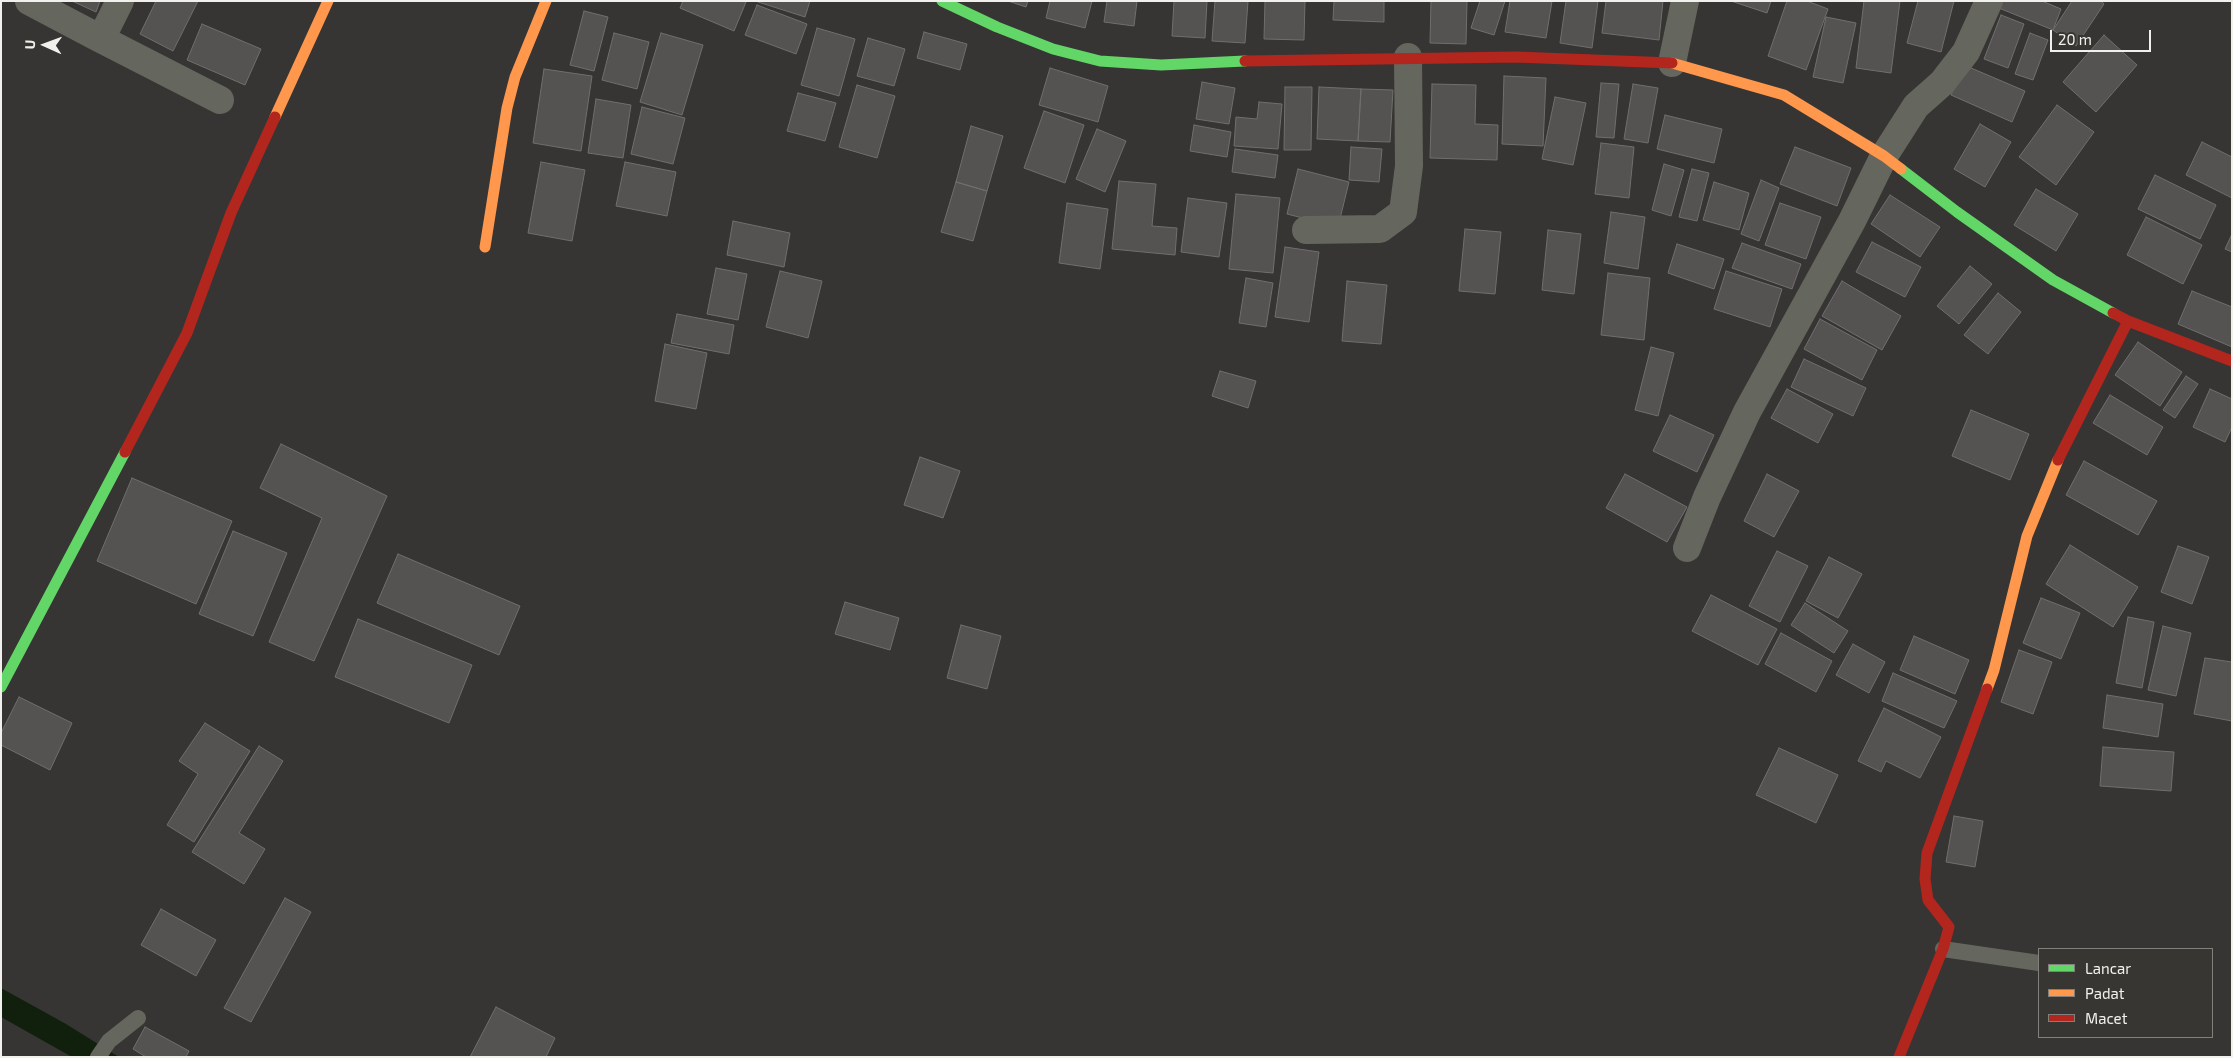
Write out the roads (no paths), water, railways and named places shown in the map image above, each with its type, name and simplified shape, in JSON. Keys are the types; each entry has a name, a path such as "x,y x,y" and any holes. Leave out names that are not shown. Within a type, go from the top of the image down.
{"street":[{"path":"29,1 220,100"},
{"path":"101,39 120,1"},
{"path":"1,687 187,333 232,213 328,1"},
{"path":"485,247 509,100 515,77 546,1"},
{"path":"942,1 997,28 1053,49 1100,61 1161,65 1298,59 1516,57 1672,63 1784,95 1884,156 1957,212 2053,280 2128,321 2232,361"},
{"path":"1672,63 1685,1"},
{"path":"1687,548 1707,497 1747,412 1834,255 1884,156 1916,106 1942,83 1966,52 1989,1"},
{"path":"1306,230 1380,229 1403,212 1409,166 1408,57"},
{"path":"1899,1057 1944,949 1949,927 1928,900 1925,879 1927,853 1994,670 2027,536 2058,460 2128,321"}],"lane":[{"path":"1944,949 2038,963"},
{"path":"98,1057 109,1041 138,1018"}]}
